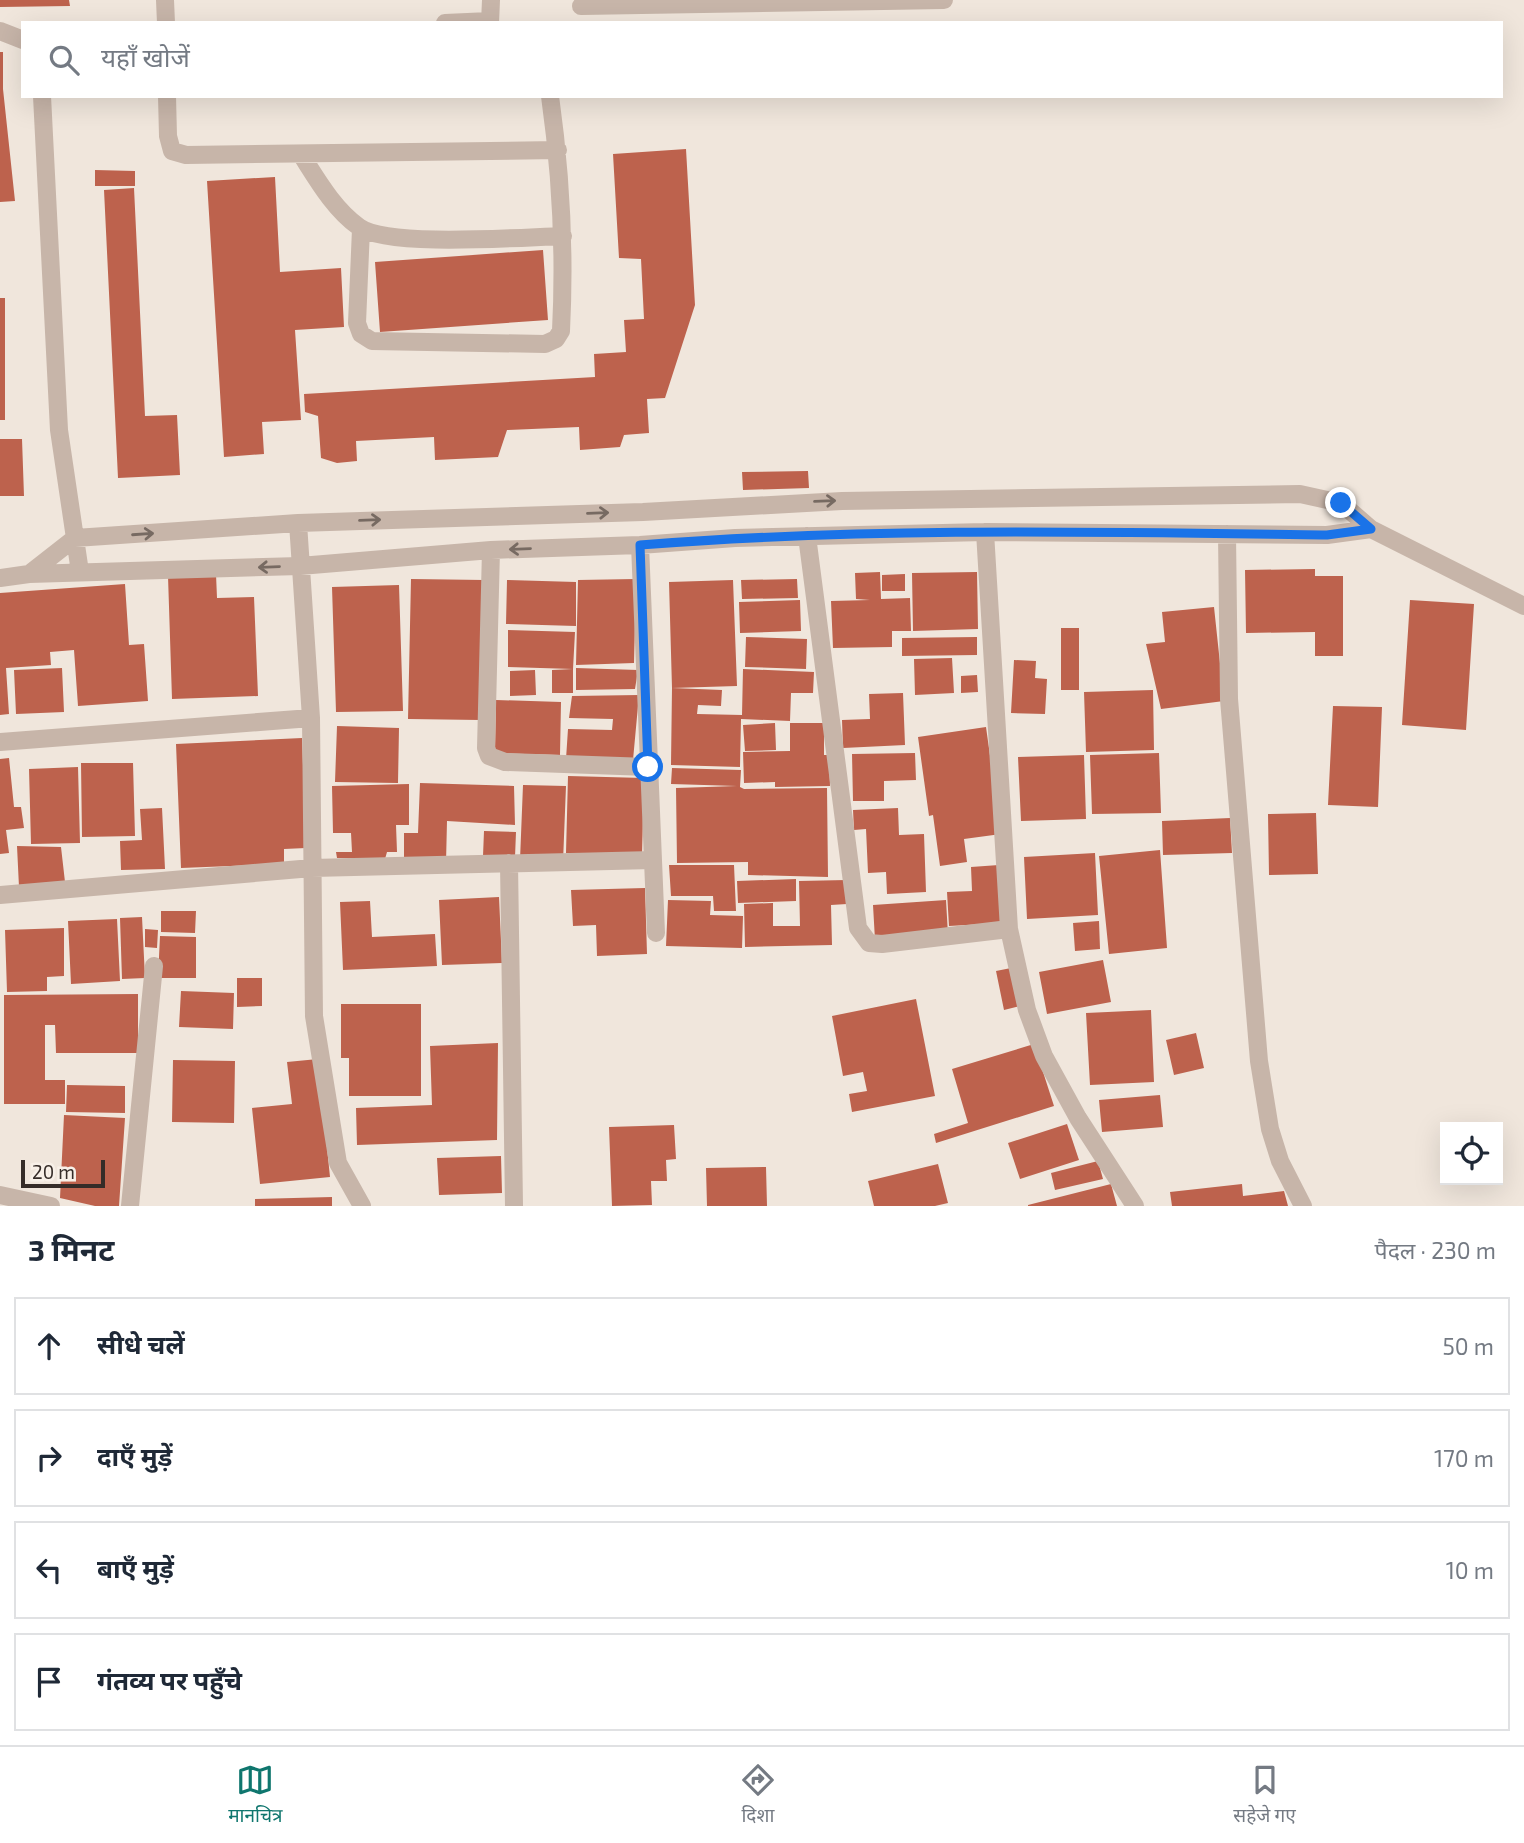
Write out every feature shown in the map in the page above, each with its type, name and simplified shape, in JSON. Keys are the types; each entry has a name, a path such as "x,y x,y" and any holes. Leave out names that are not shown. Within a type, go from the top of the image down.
{"street":[{"path":"165,0 166,21"},
{"path":"490,21 492,0"},
{"path":"580,10 944,0"},
{"path":"0,31 21,39"},
{"path":"42,98 59,430 80,572"},
{"path":"167,98 168,136 172,151 186,155 303,156 558,150"},
{"path":"361,229 357,323 360,334 372,341 545,344 556,339 561,331 563,236 558,150 550,98"},
{"path":"303,156 328,196 361,229 412,239 563,236"},
{"path":"29,574 75,538 298,523 643,512 817,501 1300,494 1341,503 1371,529 1524,606"},
{"path":"298,523 311,719 314,1016 338,1163 362,1206"},
{"path":"0,578 29,574 300,566 491,550 807,536 985,532 1327,535 1371,529"},
{"path":"985,532 1009,929 1027,1010 1044,1056 1078,1118 1135,1206"},
{"path":"1227,534 1229,699 1259,1061 1270,1129 1280,1161 1303,1206"},
{"path":"807,536 858,928 869,943 883,944 1009,929"},
{"path":"640,545 656,933"},
{"path":"491,550 486,748 489,755 495,761 505,762 648,767"},
{"path":"0,742 311,719"},
{"path":"0,895 312,868 653,860"},
{"path":"509,863 514,1206"},
{"path":"131,1206 154,966"},
{"path":"0,1195 51,1206"}],"building":[{"path":"0,0 69,0 70,6 0,7"},
{"path":"0,52 3,52 3,89 15,201 0,202"},
{"path":"686,149 695,305 665,398 647,399 649,433 624,435 620,447 580,450 579,427 507,430 498,457 435,460 434,437 356,441 357,461 337,463 321,458 318,416 305,412 304,394 595,377 594,354 626,352 624,320 644,319 641,259 619,258 613,154"},
{"path":"95,170 135,171 135,186 95,186"},
{"path":"275,177 280,272 341,268 344,327 295,330 301,420 262,422 264,454 224,457 207,181"},
{"path":"134,188 145,416 177,415 180,475 118,478 104,190"},
{"path":"543,250 548,320 380,332 375,262"},
{"path":"0,298 5,298 5,420 0,420"},
{"path":"0,439 22,439 24,496 0,496"},
{"path":"808,471 809,488 743,490 742,472"},
{"path":"1315,569 1315,576 1343,576 1343,656 1315,656 1315,632 1246,633 1245,570"},
{"path":"880,572 881,599 910,598 911,631 892,631 892,647 833,648 831,601 870,600 856,599 855,573"},
{"path":"977,572 978,629 913,631 912,573"},
{"path":"216,574 217,598 254,597 258,696 172,699 168,576"},
{"path":"905,574 905,591 882,591 882,575"},
{"path":"411,579 484,580 480,720 408,719"},
{"path":"636,579 634,663 576,665 578,580"},
{"path":"797,579 798,598 742,599 741,580"},
{"path":"507,580 576,582 576,626 506,624"},
{"path":"733,580 737,686 672,688 669,582"},
{"path":"125,584 129,645 144,644 148,701 78,706 74,650 50,652 51,665 6,668 9,714 0,715 0,593"},
{"path":"399,585 403,711 336,712 332,587"},
{"path":"800,600 801,631 740,633 739,602"},
{"path":"1410,600 1474,604 1466,730 1402,725"},
{"path":"1214,607 1224,701 1161,709 1146,644 1165,642 1162,612"},
{"path":"1061,628 1079,628 1079,690 1061,690"},
{"path":"508,630 575,632 573,669 508,667"},
{"path":"746,637 807,639 806,669 745,667"},
{"path":"977,637 977,655 902,656 902,638"},
{"path":"952,658 954,693 915,695 914,659"},
{"path":"1014,660 1036,661 1035,678 1047,679 1045,714 1011,713"},
{"path":"62,668 64,712 16,714 14,670"},
{"path":"576,668 638,670 635,689 576,690"},
{"path":"573,669 573,693 552,693 552,670"},
{"path":"743,669 814,672 813,693 791,693 790,721 741,719 740,767 671,765 672,688 722,690 721,706 698,705 697,714 742,715"},
{"path":"535,670 536,695 510,696 510,671"},
{"path":"977,675 978,692 961,693 961,676"},
{"path":"1153,690 1154,750 1086,752 1084,692"},
{"path":"903,693 905,745 843,748 842,720 870,719 869,694"},
{"path":"639,695 633,760 566,759 568,729 612,730 613,719 569,718 572,696"},
{"path":"496,700 561,702 560,755 495,753"},
{"path":"1333,706 1382,707 1378,807 1328,805"},
{"path":"775,723 776,750 745,751 743,725"},
{"path":"790,723 824,723 824,755 829,755 830,786 775,787 775,782 744,783 743,752 790,751"},
{"path":"337,726 399,728 398,783 335,782"},
{"path":"986,727 1001,834 964,839 967,862 940,866 933,815 929,816 918,737"},
{"path":"302,738 306,848 284,849 284,864 181,868 176,744"},
{"path":"915,753 916,780 884,781 884,801 853,801 852,754"},
{"path":"1159,753 1161,813 1092,814 1090,755"},
{"path":"1084,755 1086,819 1021,821 1018,757"},
{"path":"9,758 14,807 21,807 24,828 6,830 9,853 0,854 0,759"},
{"path":"81,763 133,763 135,836 82,837"},
{"path":"78,767 80,843 31,844 29,769"},
{"path":"672,768 741,770 740,787 744,789 827,788 828,877 748,875 748,862 677,863 676,788 737,786 671,784"},
{"path":"568,776 644,778 642,855 566,853"},
{"path":"420,783 514,786 515,825 447,821 446,863 404,861 404,833 418,833"},
{"path":"409,784 409,825 396,825 397,852 387,852 385,859 337,858 336,852 352,852 351,833 333,833 332,786"},
{"path":"523,785 566,786 563,862 520,860"},
{"path":"162,808 165,869 121,870 120,841 142,840 140,809"},
{"path":"898,808 899,835 924,834 926,892 887,894 886,872 868,873 866,829 854,830 853,810"},
{"path":"1316,813 1318,874 1269,875 1268,814"},
{"path":"1230,818 1232,853 1163,855 1162,821"},
{"path":"484,831 516,832 515,857 483,856"},
{"path":"17,846 61,847 65,882 19,887"},
{"path":"1160,850 1167,948 1109,954 1099,856"},
{"path":"1095,853 1098,915 1027,919 1024,857"},
{"path":"669,865 734,865 736,911 714,911 713,896 671,896"},
{"path":"999,865 1003,923 949,926 947,892 972,891 971,867"},
{"path":"796,879 796,901 738,903 737,881"},
{"path":"847,880 847,904 831,905 832,945 745,947 744,904 773,903 773,926 800,926 799,881"},
{"path":"645,888 647,954 597,956 596,925 573,926 571,890"},
{"path":"499,897 502,963 442,965 439,900"},
{"path":"668,900 711,901 710,915 743,916 742,948 666,946"},
{"path":"946,900 948,935 875,940 873,905"},
{"path":"370,901 372,937 435,934 437,966 343,970 340,902"},
{"path":"161,911 196,911 195,933 161,932"},
{"path":"142,917 145,978 122,979 120,918"},
{"path":"117,919 120,981 71,984 68,921"},
{"path":"1099,921 1100,949 1075,951 1073,923"},
{"path":"64,928 64,976 47,977 47,991 7,992 5,930"},
{"path":"145,929 158,930 157,948 145,947"},
{"path":"160,936 196,937 196,978 158,978"},
{"path":"1103,960 1111,1002 1047,1014 1039,972"},
{"path":"1016,967 1024,1005 1004,1010 996,971"},
{"path":"237,978 262,978 262,1006 237,1007"},
{"path":"181,991 234,993 233,1029 179,1027"},
{"path":"138,994 138,1053 56,1053 55,1025 45,1025 45,1080 65,1080 65,1104 4,1104 4,995"},
{"path":"916,999 935,1096 852,1112 849,1094 867,1091 863,1072 843,1076 832,1016"},
{"path":"341,1004 421,1004 421,1096 349,1096 349,1058 341,1058"},
{"path":"1151,1010 1154,1082 1090,1085 1086,1013"},
{"path":"1196,1033 1204,1068 1174,1075 1166,1040"},
{"path":"498,1043 497,1140 357,1145 356,1108 432,1105 430,1046"},
{"path":"1034,1044 1054,1106 936,1143 934,1134 968,1123 952,1069"},
{"path":"318,1059 330,1177 260,1184 252,1108 292,1104 287,1062"},
{"path":"173,1060 235,1061 234,1123 172,1122"},
{"path":"67,1085 125,1086 125,1113 66,1112"},
{"path":"1160,1095 1163,1127 1102,1132 1099,1100"},
{"path":"64,1115 125,1118 119,1206 95,1206 60,1198"},
{"path":"1067,1124 1079,1160 1020,1179 1008,1143"},
{"path":"674,1125 676,1159 666,1160 667,1181 651,1181 652,1205 612,1206 609,1127"},
{"path":"501,1156 502,1193 439,1195 437,1158"},
{"path":"1098,1161 1103,1179 1055,1190 1051,1173"},
{"path":"938,1164 948,1203 935,1206 874,1206 868,1181"},
{"path":"766,1167 767,1206 707,1206 706,1168"},
{"path":"1111,1184 1117,1206 1028,1206 1028,1205"},
{"path":"1242,1184 1243,1196 1284,1191 1288,1206 1172,1206 1170,1192"},
{"path":"332,1197 332,1206 255,1206 255,1199"}],"route":[{"path":"648,767 640,545 735,538 985,532 1327,535 1371,529 1341,503"}]}
